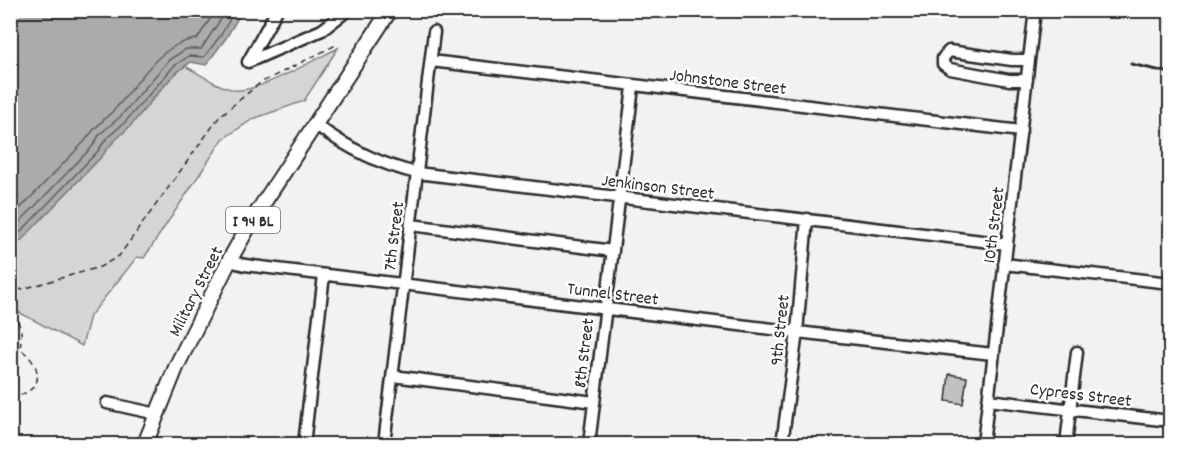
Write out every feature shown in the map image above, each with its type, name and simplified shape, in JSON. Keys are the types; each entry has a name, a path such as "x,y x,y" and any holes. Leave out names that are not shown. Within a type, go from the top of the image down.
{"main road":[{"name":"Military Street","path":"145,444 177,365 229,261 390,10"}],"street":[{"path":"277,10 248,62 322,30 348,10"},
{"name":"10th Street","path":"983,444 1035,10"},
{"name":"7th Street","path":"384,444 434,32"},
{"path":"1027,80 1009,80 950,69 943,64 943,58 949,51 1012,60 1029,60"},
{"name":"Johnstone Street","path":"431,62 1021,131"},
{"name":"8th Street","path":"589,444 633,87"},
{"name":"Jenkinson Street","path":"316,125 383,163 417,173 1007,244"},
{"name":"9th Street","path":"782,444 797,332 807,219"},
{"path":"411,225 613,251"},
{"name":"Tunnel Street","path":"229,261 243,265 404,285 993,354"},
{"path":"1004,264 1170,283"},
{"path":"304,444 324,275"},
{"path":"1066,444 1077,352"},
{"path":"393,376 594,402"},
{"name":"Cypress Street","path":"988,400 1170,422"},
{"path":"107,403 157,414"}],"path":[{"path":"10,298 19,290 100,267 119,256 220,116 260,83 336,45"},
{"path":"10,313 19,321 22,333 20,349 31,356 37,373 32,388 25,393 10,397"}],"shaded area":[{"path":"338,48 304,101 253,119 223,139 144,258 137,257 90,316 82,346 11,308 10,251 103,155 110,143 129,127 178,70 185,66 222,86 245,90 271,81"}],"water":[{"path":"11,10 242,11 206,65 191,62 174,75 132,124 11,251"}],"building":[{"path":"949,374 967,377 963,404 946,401"}],"railway":[{"path":"1131,64 1170,73"}]}
